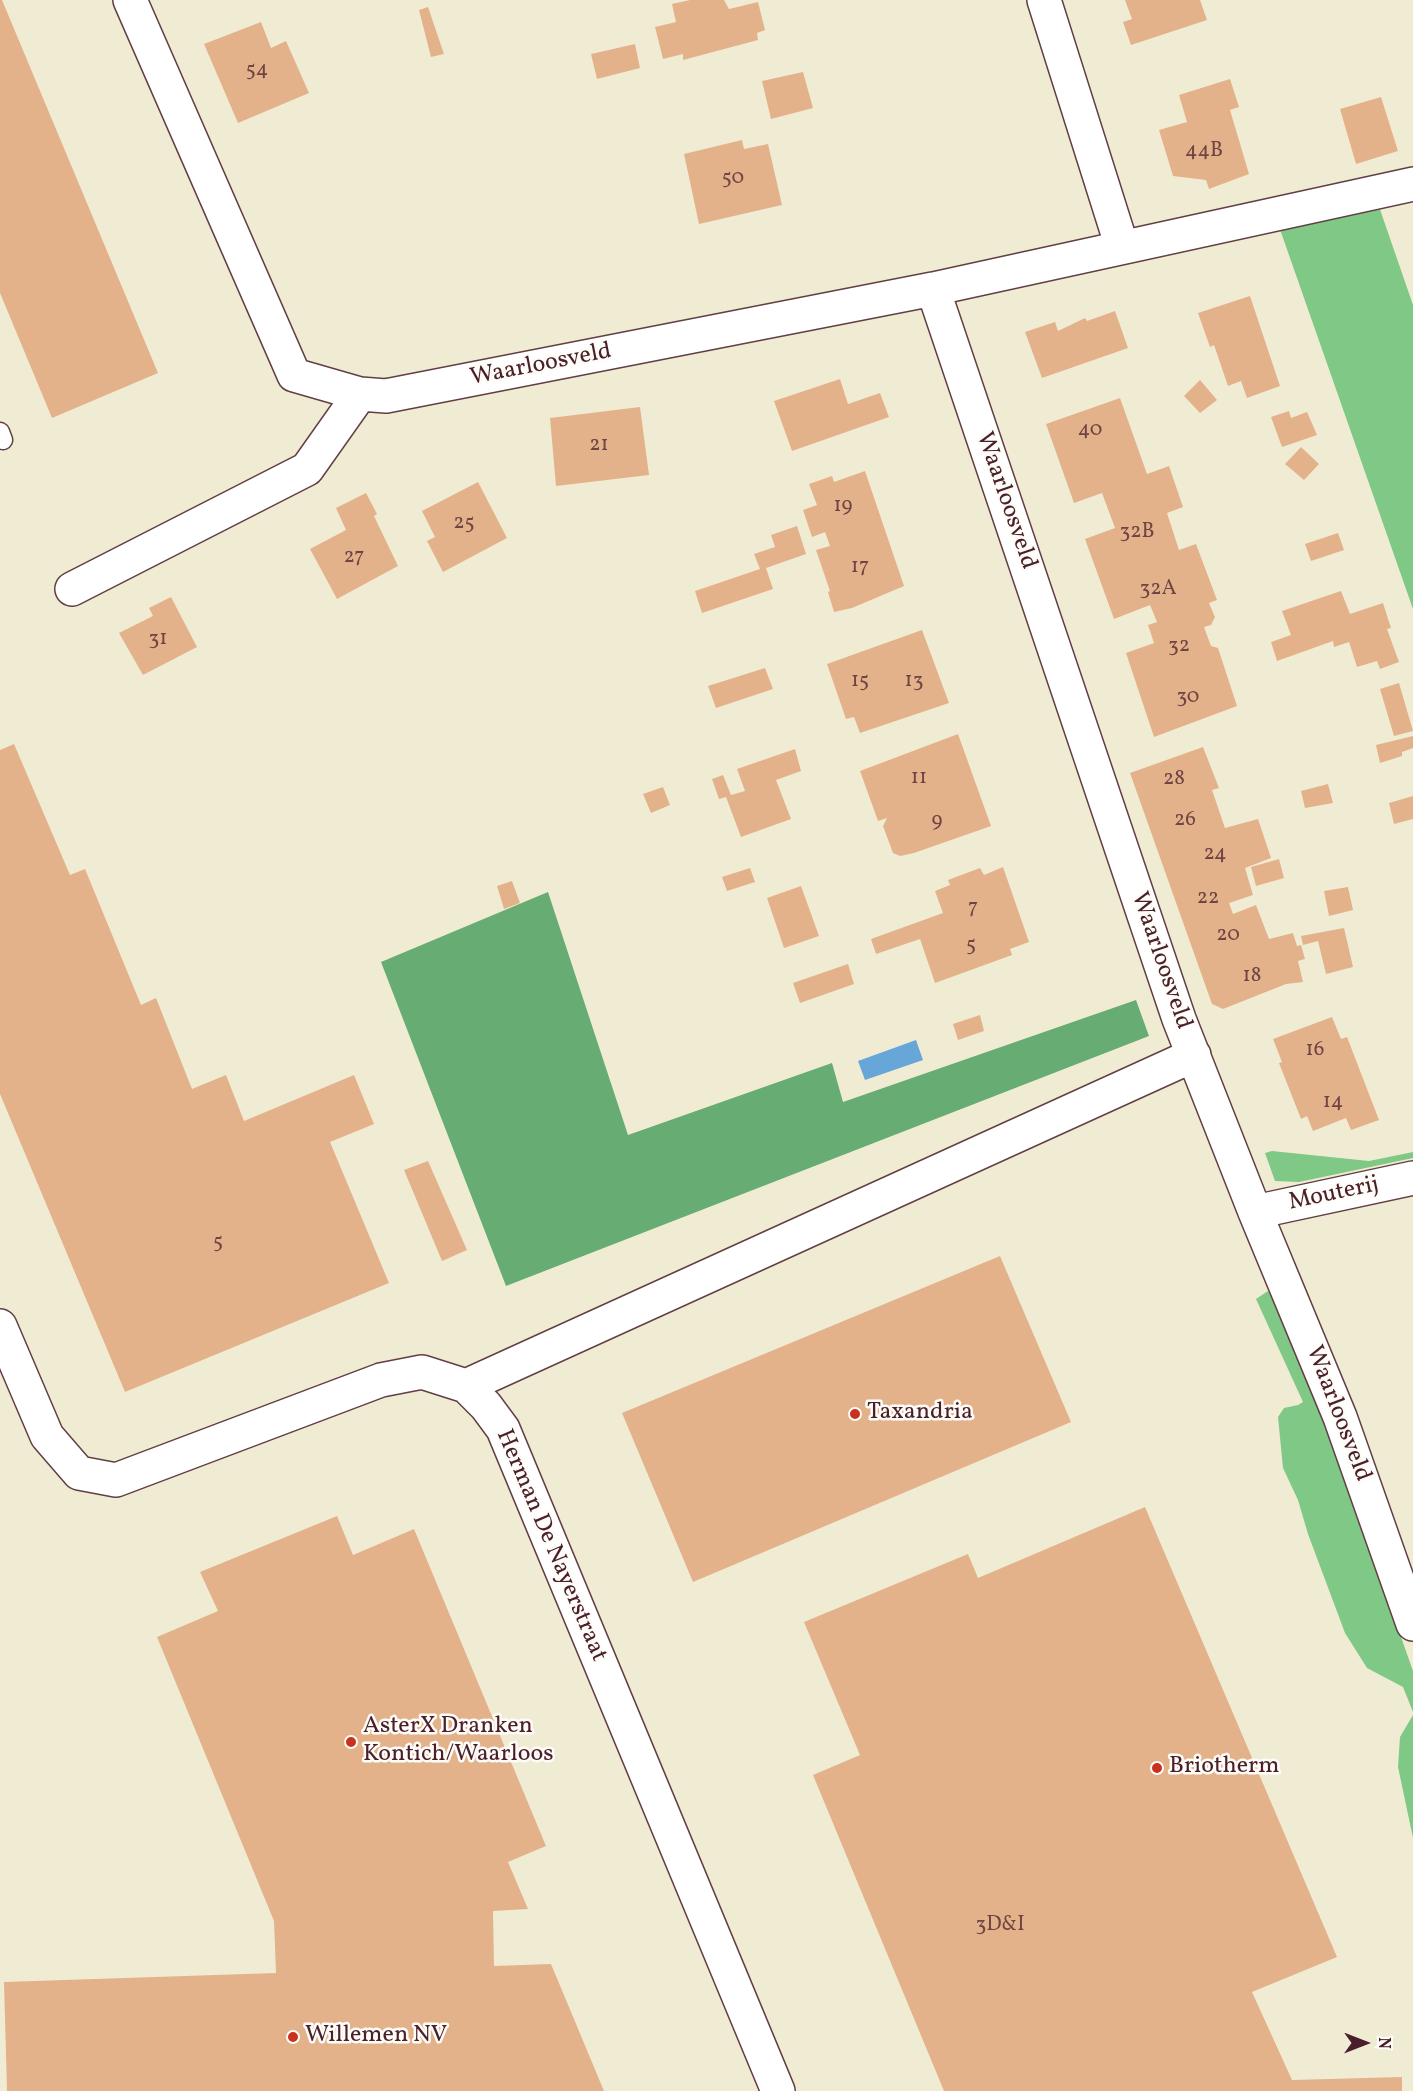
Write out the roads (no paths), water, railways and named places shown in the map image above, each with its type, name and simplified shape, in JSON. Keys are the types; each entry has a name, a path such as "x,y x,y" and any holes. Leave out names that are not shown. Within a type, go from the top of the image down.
{"street":[{"name":"Waarloosveld","path":"130,0 294,375 360,394 386,396 933,288 1413,184"},
{"path":"1044,0 1122,247"},
{"name":"Waarloosveld","path":"933,288 1179,1019 1255,1212 1340,1417 1413,1624"},
{"path":"72,589 307,469 360,394"},
{"path":"466,1386 1194,1056"},
{"name":"Mouterij","path":"1255,1212 1413,1178"},
{"name":"Herman De Nayerstraat","path":"0,1326 47,1436 79,1473 116,1480 381,1380 422,1372 466,1386 486,1406 503,1429 775,2088"}],"water":[{"path":"916,1040 923,1060 865,1080 858,1061"}],"place":[{"name":"Taxandria","path":"855,1414"},
{"name":"AsterX Dranken Kontich/Waarloos","path":"351,1742"},
{"name":"Briotherm","path":"1157,1768"},
{"name":"Willemen NV","path":"293,2037"}]}
